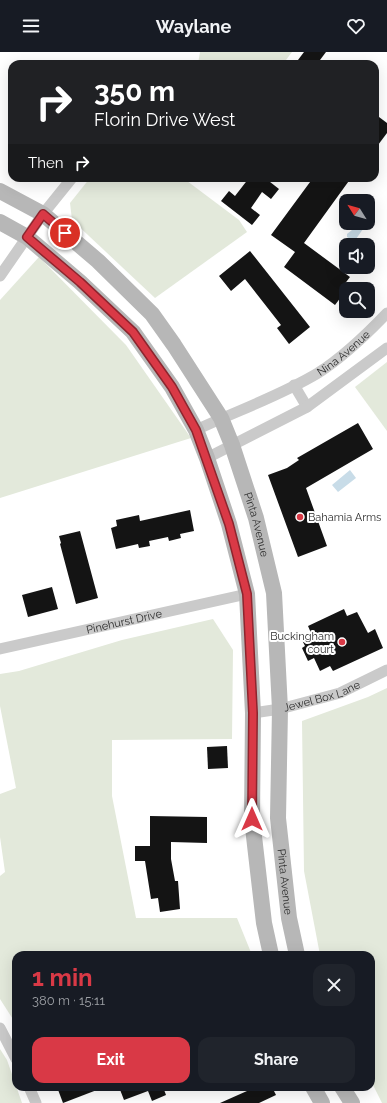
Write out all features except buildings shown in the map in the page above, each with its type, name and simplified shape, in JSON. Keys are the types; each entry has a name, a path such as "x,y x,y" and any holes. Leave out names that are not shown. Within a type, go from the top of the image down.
{"street":[{"path":"0,276 43,214 69,182"},
{"name":"Pinta Avenue","path":"0,191 43,214 98,261 152,314 174,344 221,418 232,445 256,518 274,593 280,709 278,818 289,918 297,951"},
{"path":"0,222 27,237 80,282 133,332 172,387 196,430 207,458 229,524 247,594 253,713 252,819 264,923 270,951"},
{"name":"Nina Avenue","path":"196,430 294,385 318,372 366,336 387,313"},
{"name":"Nina Avenue","path":"207,458 307,407 387,348"},
{"path":"294,385 307,407"},
{"name":"Pinehurst Drive","path":"0,649 247,594"},
{"name":"Jewel Box Lane","path":"253,713 280,709 340,693 387,670"},
{"path":"264,923 289,918"},
{"path":"0,1028 12,1052"},
{"path":"31,1091 36,1103"},
{"path":"315,1091 322,1103"},
{"path":"344,1091 352,1103"}],"shaded area":[{"path":"200,52 292,52 286,60 199,60"},
{"path":"87,182 188,182 239,220 247,232 155,298 72,220 70,203"},
{"path":"39,257 126,345 191,438 0,498 0,300"},
{"path":"387,362 387,431 355,387"},
{"path":"213,619 233,650 232,739 112,740 112,796 136,918 237,918 250,951 12,951 12,1018 0,999 0,876 5,872 0,837 0,794 16,788 0,706 0,674 19,671 122,640"},
{"path":"387,688 387,1103 382,1103 375,1089 375,951 319,951 304,871 302,721 368,697"},
{"path":"0,1049 7,1060 12,1074 12,1091 18,1091 22,1103 0,1103"}],"water":[{"path":"352,230 362,230 357,238 349,238 347,234"},
{"path":"350,470 356,478 338,492 332,485"}],"place":[{"name":"Bahamia Arms","path":"300,517"},
{"name":"Buckingham court","path":"342,642"}],"route":[{"path":"65,233 43,214 27,237 80,282 133,332 172,387 196,430 229,524 247,594 253,713 252,819"}]}
